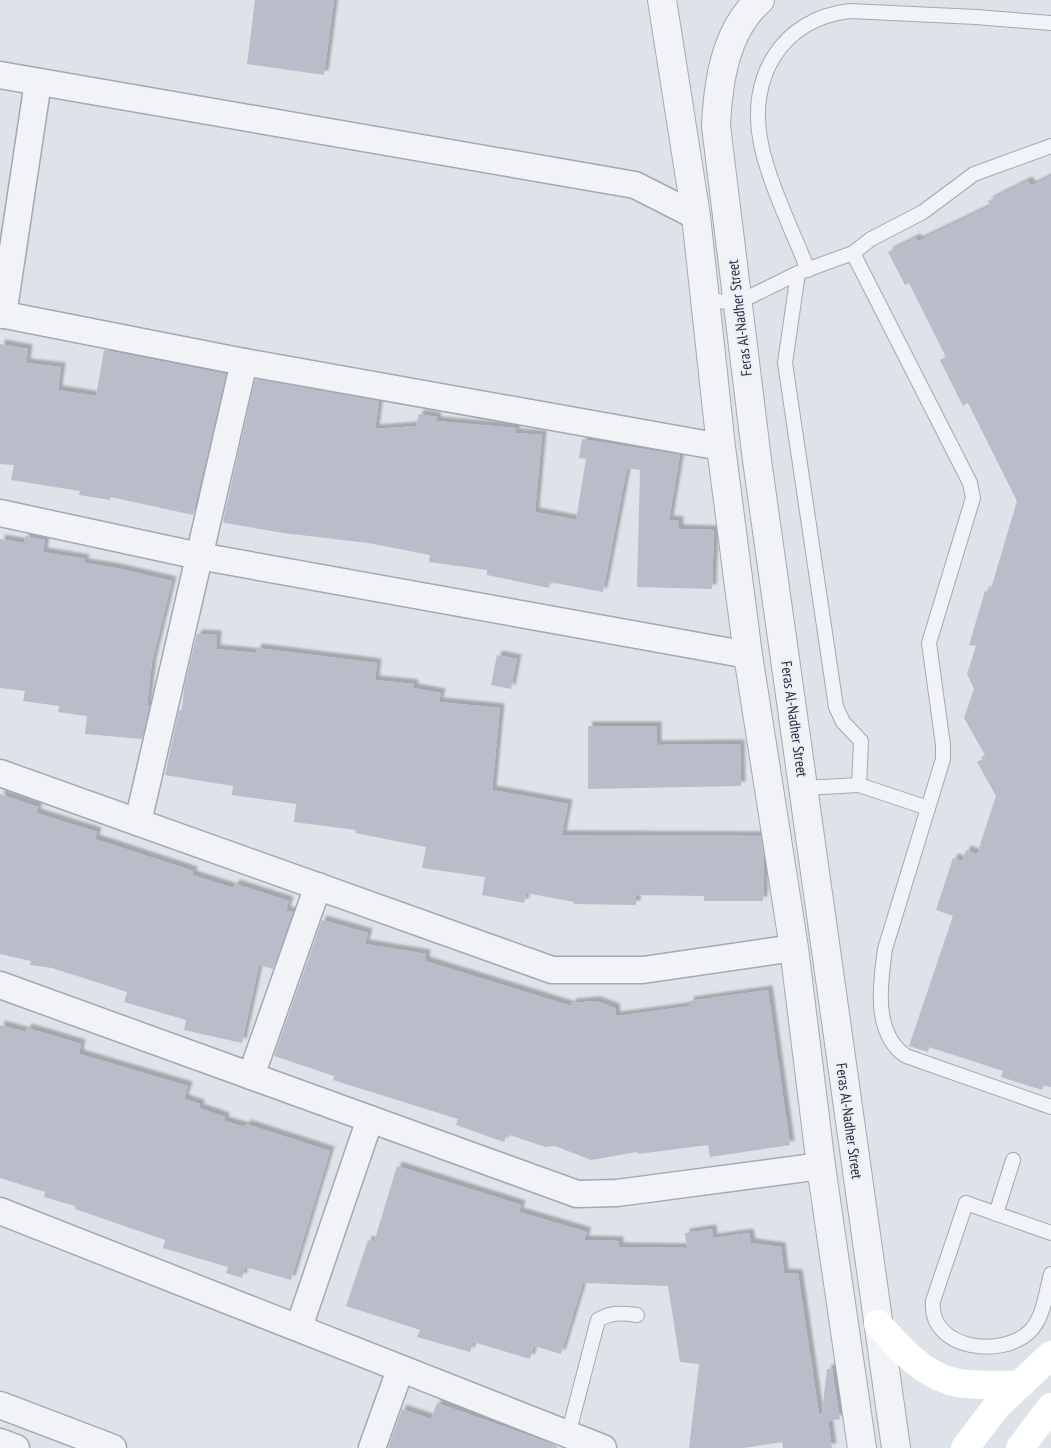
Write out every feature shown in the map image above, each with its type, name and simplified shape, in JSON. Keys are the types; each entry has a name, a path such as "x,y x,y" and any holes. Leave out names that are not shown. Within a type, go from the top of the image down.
{"main road":[{"path":"878,1324 905,1354 930,1371 951,1381 1020,1385"},
{"path":"965,1448 996,1407 1051,1355"},
{"path":"1020,1448 1050,1410"}],"street":[{"path":"738,0 741,13 738,29"},
{"name":"Feras Al-Nadher Street","path":"760,0 738,29 722,69 717,97 716,126 757,460 896,1448"},
{"name":"Feras Al-Nadher Street","path":"667,9 696,216 721,447 748,655 794,948 822,1166 862,1448"},
{"path":"0,75 635,185 696,216"},
{"path":"38,82 2,314 244,362 721,447"},
{"path":"138,822 244,362"},
{"path":"0,513 199,556 748,655"},
{"path":"0,773 552,970 643,970 794,948"},
{"path":"251,1076 318,886"},
{"path":"0,985 578,1194 617,1193 822,1166"},
{"path":"299,1327 370,1119"},
{"path":"0,1211 299,1327 400,1370 584,1443"},
{"path":"372,1448 400,1370"},
{"path":"0,1405 113,1448"},
{"path":"0,1442 16,1448"}],"lane":[{"path":"859,785 861,741 843,722 836,707 785,363 803,271 761,144 760,95 774,52 792,35 810,22 830,13 850,10 1051,23"},
{"path":"706,301 739,302 803,271 853,253 871,239 923,212 974,174 1051,146"},
{"path":"853,253 972,491 972,505 930,643 944,752 885,949 882,970 883,1019 888,1040 906,1056 1051,1107"},
{"path":"804,788 859,785 928,808"},
{"path":"996,1214 1013,1160"},
{"path":"1051,1233 966,1203 933,1301 933,1318 942,1332 960,1341 980,1346 1004,1345 1016,1342 1036,1324 1051,1274"},
{"path":"584,1443 598,1320 607,1314 637,1315"}],"building":[{"path":"255,0 334,0 324,75 247,64"},
{"path":"1051,176 1051,1087 1044,1085 1042,1090 1001,1077 1003,1071 929,1047 928,1052 909,1046 953,916 936,910 953,858 962,861 966,850 977,854 996,796 977,762 986,757 964,718 974,689 967,674 976,646 969,645 985,591 990,592 1017,501 968,403 963,406 940,360 946,357 909,283 905,285 888,252 916,238 918,241 991,206 988,201 1028,181 1031,186"},
{"path":"0,344 28,349 26,363 61,367 58,390 96,396 104,350 226,374 193,515 111,497 110,500 79,495 80,491 11,480 14,465 0,464"},
{"path":"255,379 379,401 375,429 416,426 419,414 437,417 436,421 516,428 515,433 542,435 535,512 576,520 586,459 579,458 582,439 680,455 669,520 679,521 679,529 714,530 712,589 637,587 640,470 627,468 603,592 550,582 549,588 487,575 487,570 429,562 430,555 368,543 283,533 225,523 223,521"},
{"path":"25,536 45,540 43,552 85,559 84,563 116,568 172,581 152,662 147,705 150,705 142,739 85,734 87,716 58,712 59,706 23,701 25,691 0,688 0,539 24,543"},
{"path":"197,634 217,635 216,649 256,653 257,648 377,663 375,680 414,684 413,688 441,693 439,702 500,708 492,790 568,804 562,835 761,836 764,855 763,901 704,901 704,896 636,895 636,905 574,904 574,902 526,893 524,903 482,895 485,877 422,868 426,847 355,833 356,830 294,822 296,804 232,795 233,786 165,775 179,710 182,710 184,688"},
{"path":"497,655 517,659 511,689 491,685"},
{"path":"588,726 657,726 657,745 740,744 741,786 588,789"},
{"path":"0,794 38,807 36,813 97,832 95,839 193,871 192,875 233,888 235,884 289,901 286,911 293,912 273,969 259,965 242,1043 184,1030 186,1020 124,1002 127,992 52,968 30,965 31,961 0,954"},
{"path":"322,920 368,933 365,944 426,954 425,961 571,1006 572,1003 596,1001 615,1008 616,1016 690,1006 689,1001 768,990 790,1145 710,1157 708,1145 638,1154 637,1152 591,1160 555,1146 545,1147 507,1134 504,1142 456,1125 458,1119 333,1080 334,1076 274,1056"},
{"path":"0,1025 26,1032 27,1028 81,1044 79,1054 188,1086 184,1099 200,1104 199,1108 225,1117 224,1121 245,1127 246,1124 330,1151 291,1280 245,1267 242,1278 226,1273 228,1267 163,1248 165,1240 75,1209 75,1206 44,1197 45,1192 0,1178"},
{"path":"397,1166 521,1205 519,1212 587,1232 584,1240 619,1241 619,1247 687,1248 685,1233 712,1229 713,1238 749,1233 751,1243 781,1247 784,1273 798,1274 819,1414 822,1413 827,1369 832,1369 840,1419 828,1421 832,1448 783,1448 782,1442 744,1448 689,1448 699,1364 680,1362 668,1286 583,1283 561,1354 534,1346 530,1359 473,1342 470,1352 417,1337 420,1330 346,1306 368,1240 374,1242"},
{"path":"437,1403 536,1438 557,1446 557,1448 388,1448 402,1409 431,1419"}]}
